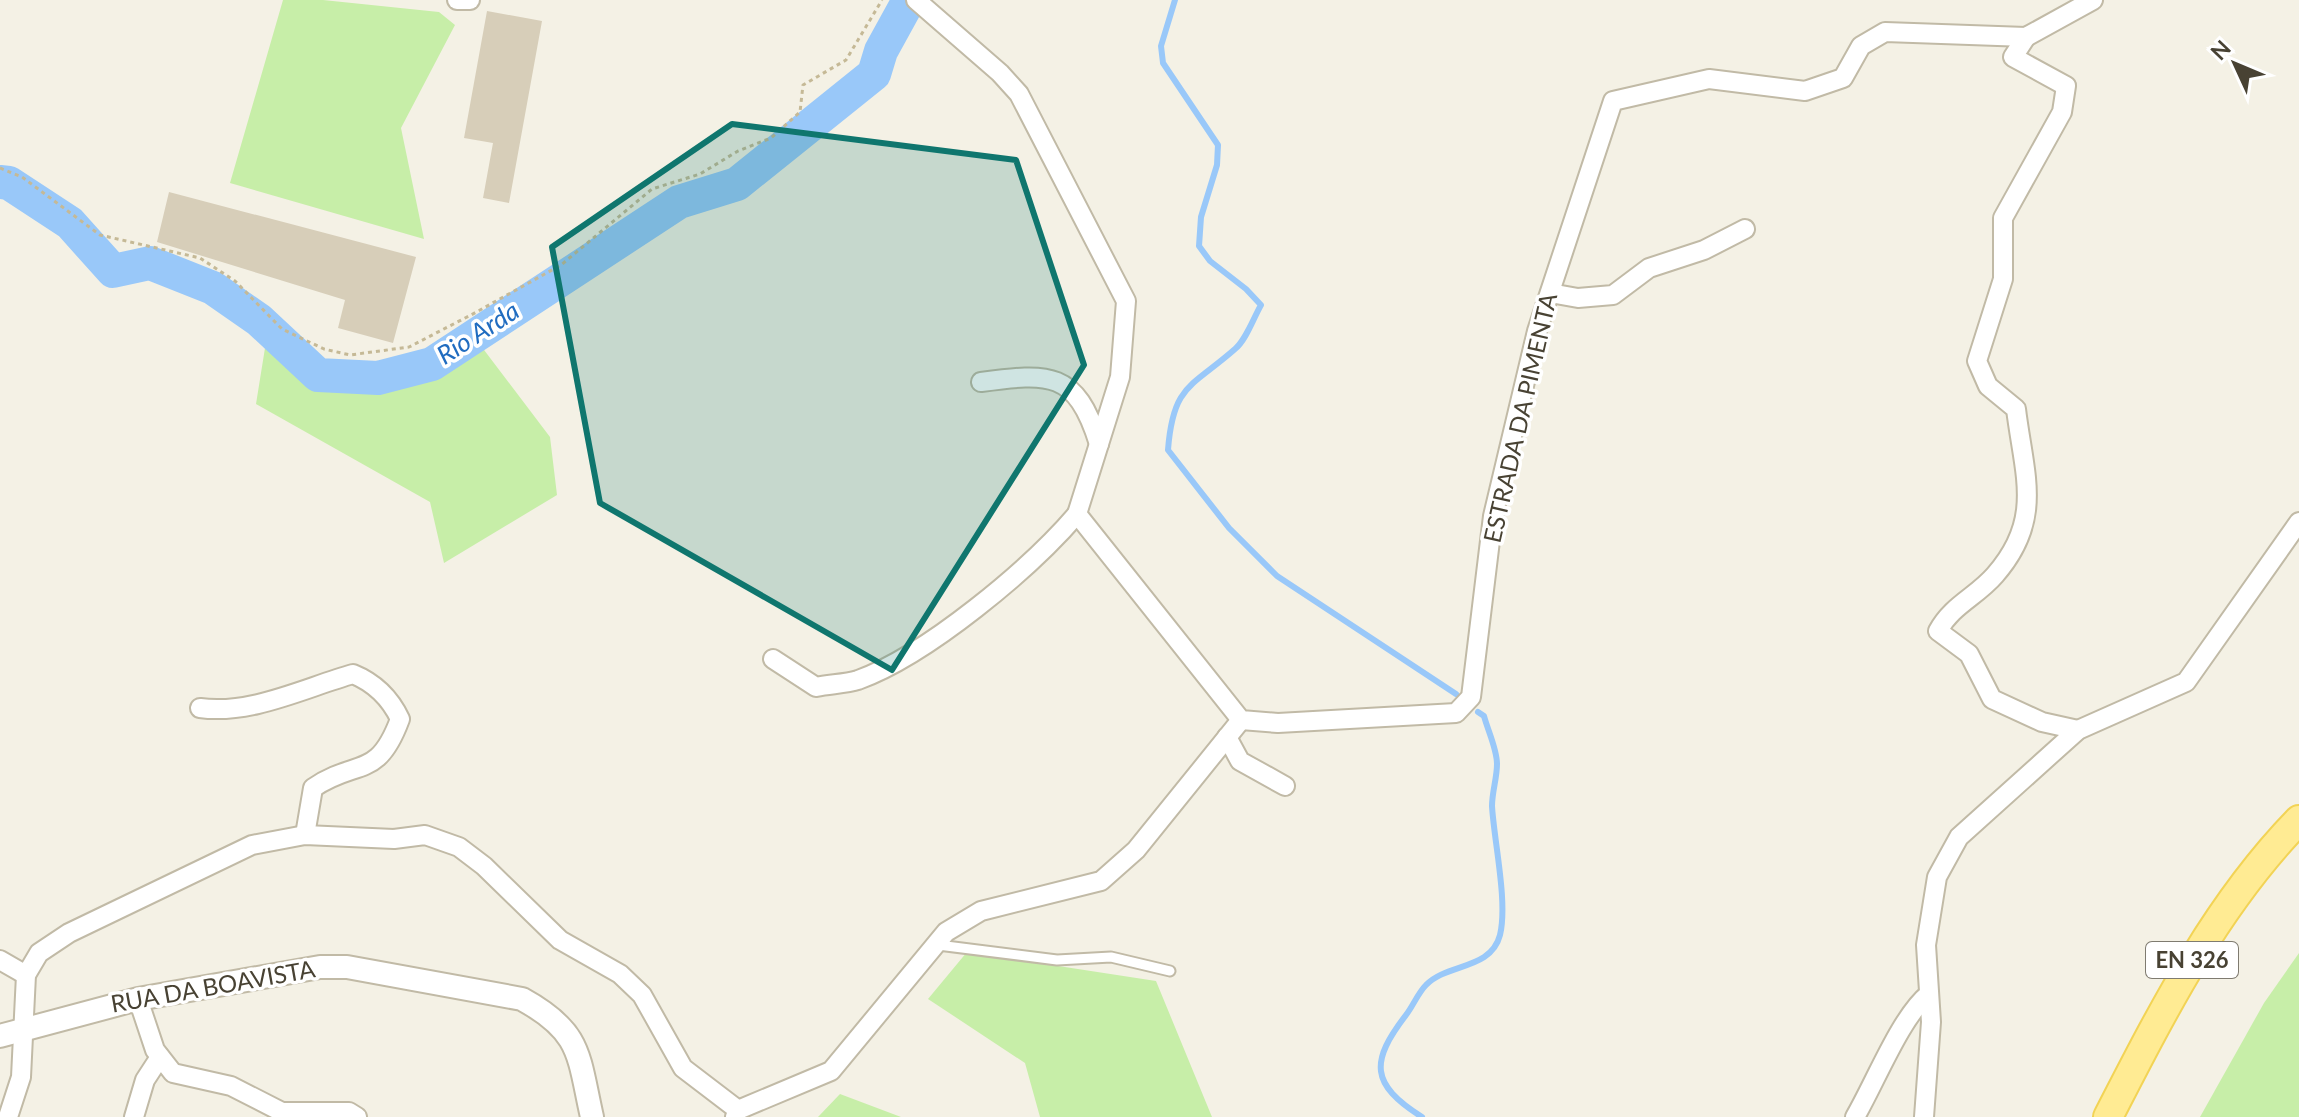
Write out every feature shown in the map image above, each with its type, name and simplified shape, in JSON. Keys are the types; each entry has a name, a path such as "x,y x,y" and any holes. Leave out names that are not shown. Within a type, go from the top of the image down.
{"main road":[{"name":"EN 326","path":"2108,1117 2198,949 2270,850 2299,820"}],"street":[{"path":"457,0 470,0"},
{"path":"773,659 816,687 858,680 939,636 1049,546 1077,514 1120,377 1126,301 1034,118 1019,94 916,0"},
{"path":"2078,730 2042,722 1992,699 1969,654 1938,631 1948,613 1995,576 2023,531 2030,495 2016,409 1988,386 1977,361 2003,279 2003,218 2062,112 2066,86 2013,57 2026,37 2093,0"},
{"name":"ESTRADA DA PIMENTA","path":"1241,720 1278,723 1456,713 1471,697 1493,516 1537,331 1613,101 1709,79 1805,91 1843,78 1861,46 1885,32 2026,37"},
{"path":"1550,293 1578,298 1613,295 1649,268 1704,250 1745,229"},
{"path":"981,382 1038,375 1061,383 1082,404 1099,444"},
{"path":"8,1117 21,1077 26,975 39,953 69,933 252,845 305,835 394,839 425,835 459,847 484,866 560,940 620,974 642,995 683,1068 736,1114 831,1071 946,932 981,911 1101,881 1136,850 1241,720 1077,514"},
{"path":"1924,1117 1931,1022 1926,945 1937,877 1959,837 2078,730 2186,682 2299,522"},
{"path":"200,708 222,711 255,705 353,674 369,680 394,707 400,719 383,755 367,767 328,778 313,788 305,835"},
{"path":"1227,737 1240,761 1285,786"},
{"path":"0,960 26,975"},
{"name":"RUA DA BOAVISTA","path":"0,1036 24,1027 138,999 299,969 334,967 522,999 547,1013 567,1030 577,1051 592,1117"},
{"path":"1855,1117 1902,1028 1919,1002 1929,994"},
{"path":"138,999 160,1057 173,1073 231,1086 282,1112 349,1112 357,1117"},
{"path":"134,1117 145,1080 160,1057"}],"lane":[{"path":"935,945 954,944 1057,960 1111,957 1170,971"}],"path":[{"path":"0,168 22,177 100,235 200,258 235,281 282,329 324,349 350,355 409,347 561,265 652,189 700,174 738,151 771,138 800,112 803,85 846,60 882,0"}],"highlighted area":[{"path":"732,124 1016,160 1084,365 892,670 600,503 552,247"}],"green space":[{"path":"283,0 323,0 439,12 455,25 401,128 424,239 230,183"},
{"path":"478,342 550,437 557,495 444,563 430,502 256,404 265,348 313,381 379,387 435,370"},
{"path":"967,952 1156,981 1212,1117 1040,1117 1025,1063 928,999"},
{"path":"2299,953 2299,1117 2200,1117 2264,1003"},
{"path":"840,1094 901,1117 818,1117"}],"building":[{"path":"487,11 542,21 509,203 483,198 493,143 464,138"},
{"path":"169,192 416,257 393,343 338,328 345,300 157,242"}],"waterway":[{"name":"Rio Arda","path":"0,182 9,183 70,223 113,271 150,263 213,288 259,320 318,375 378,378 432,364 679,202 737,184 874,74 881,51 909,0"},
{"path":"1175,0 1161,46 1163,63 1218,145 1217,165 1201,217 1199,246 1210,261 1261,305 1239,345 1196,380 1180,399 1168,450 1229,528 1277,576 1456,694"},
{"path":"1422,1117 1392,1094 1385,1083 1381,1071 1386,1046 1426,985 1488,954 1500,935 1502,921 1502,889 1492,806 1497,758 1484,716 1478,712"}]}
